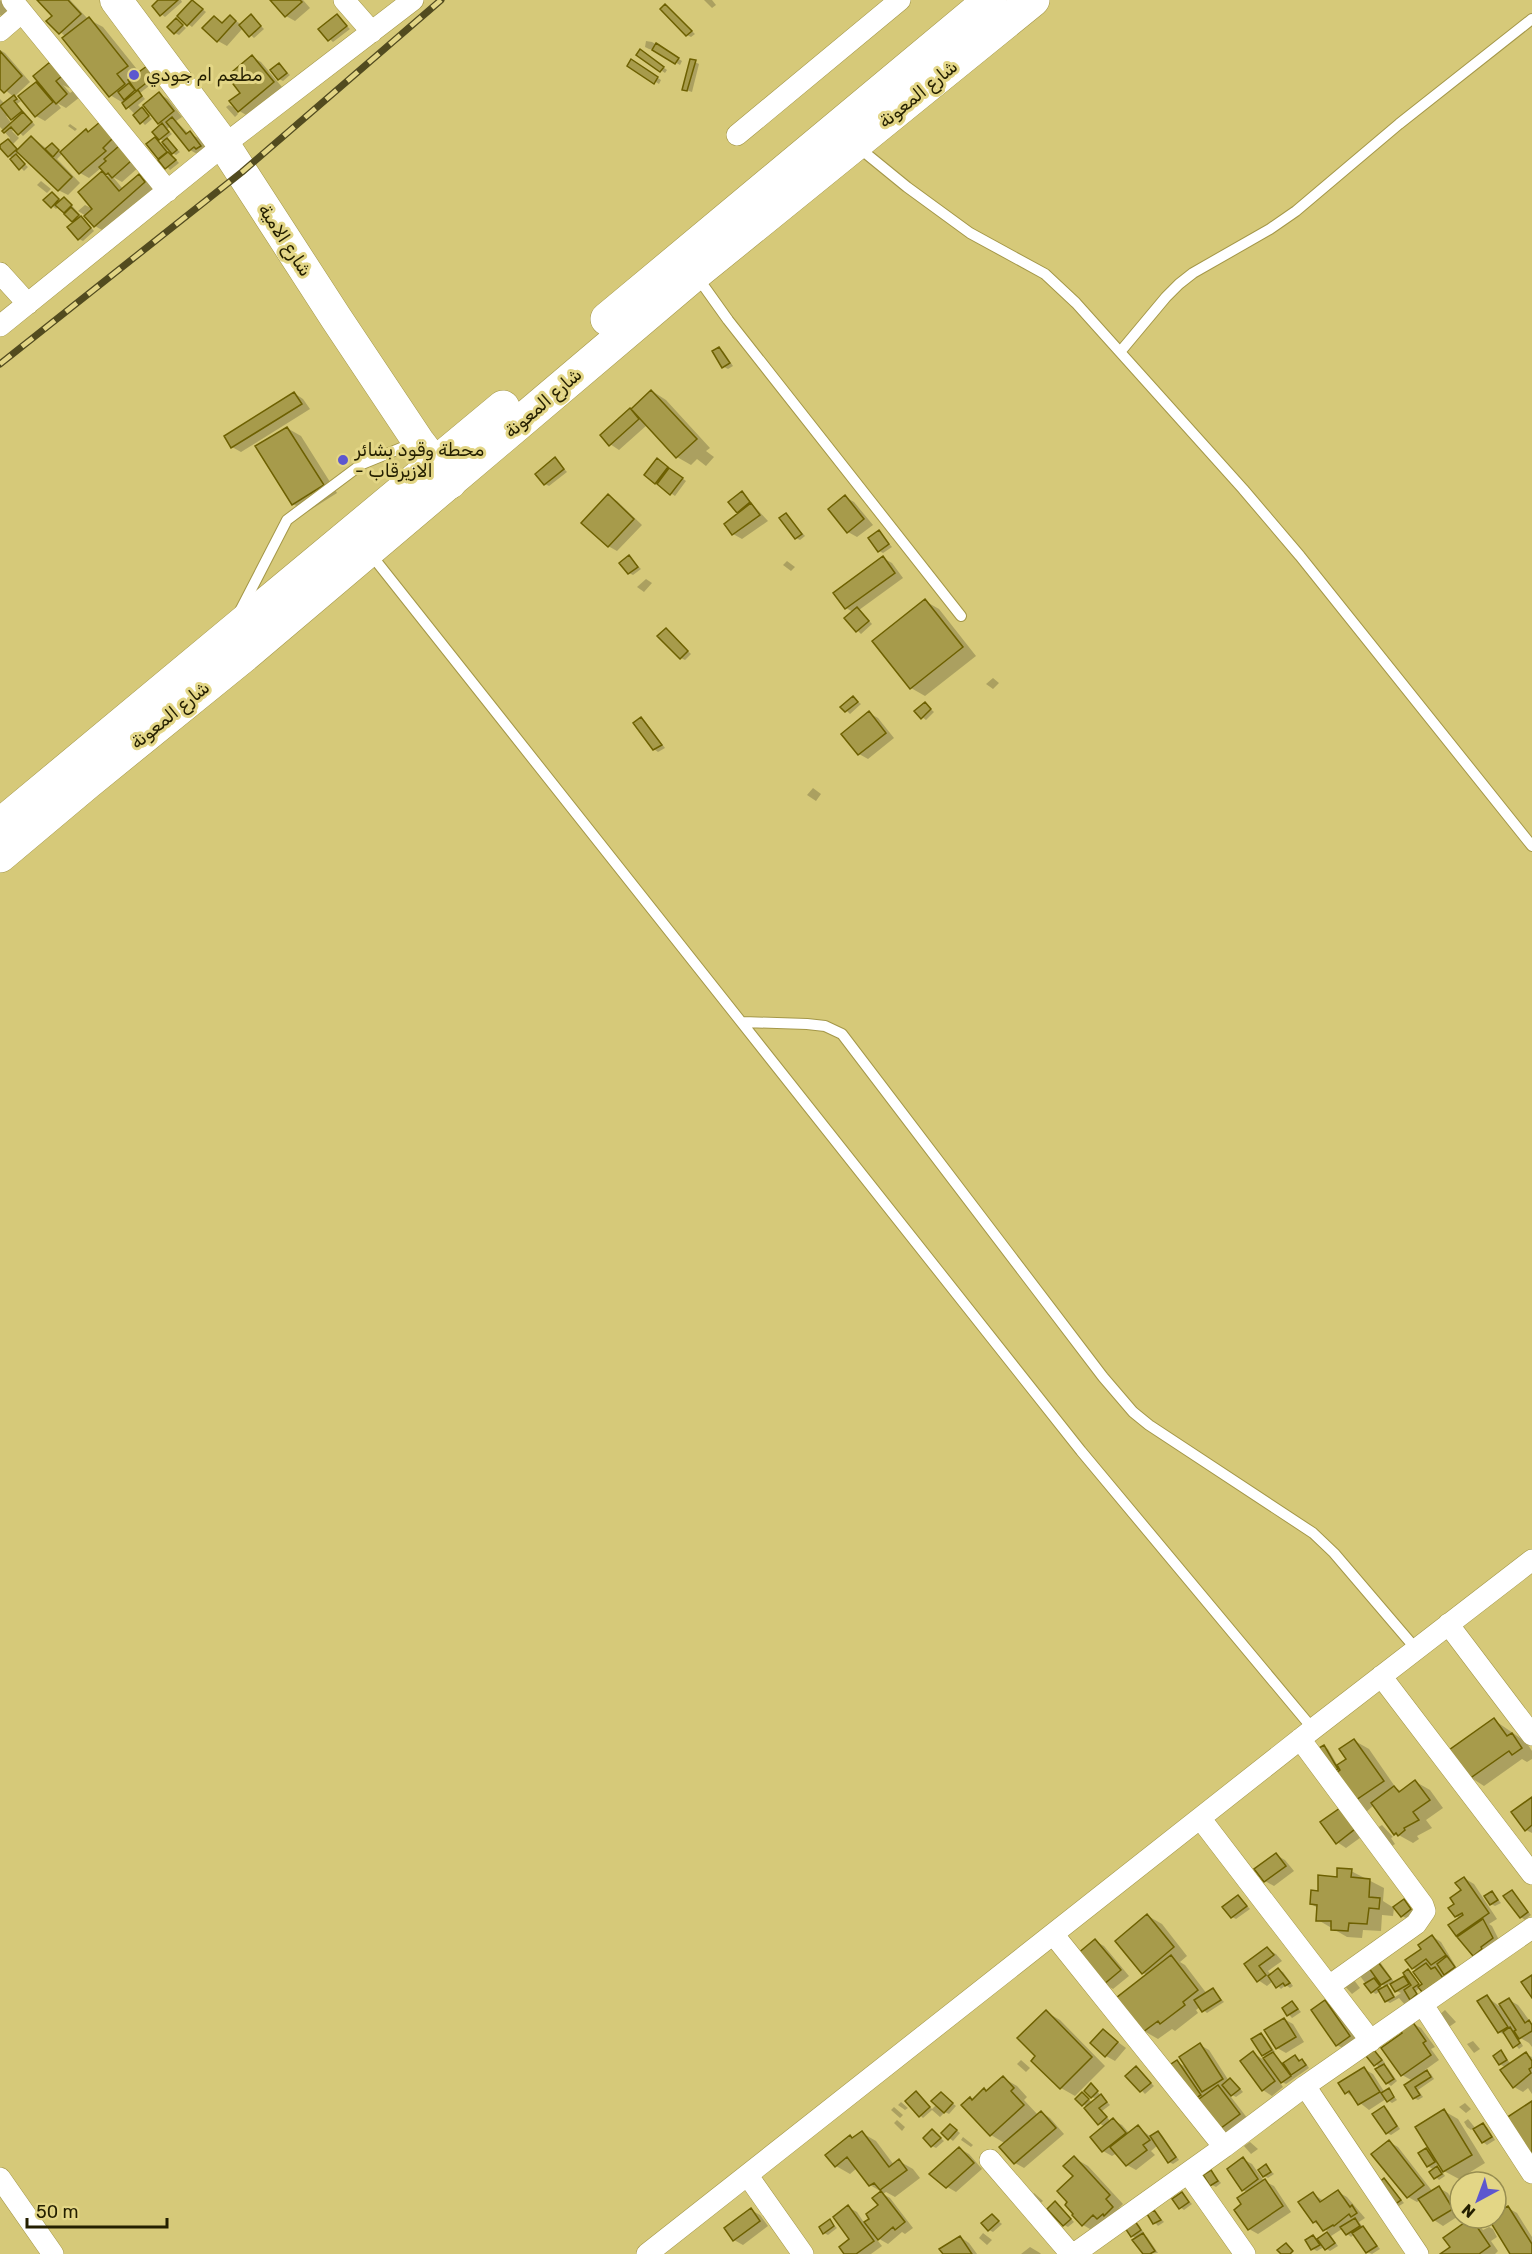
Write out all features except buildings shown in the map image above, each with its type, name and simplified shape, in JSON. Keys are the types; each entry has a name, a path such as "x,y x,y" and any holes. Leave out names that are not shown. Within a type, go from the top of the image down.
{"highway":[{"name":"شارع المعونة","path":"0,856 368,551 435,462 695,274 1032,0"},
{"name":"شارع المعونة","path":"0,825 676,260 821,143 972,5"}],"street":[{"name":"شارع الامية","path":"116,0 224,145 336,318 435,462"},
{"path":"344,0 372,32"},
{"path":"0,326 224,145 413,0"},
{"path":"737,135 900,0"},
{"path":"0,31 17,6 168,191"},
{"path":"0,273 28,303"},
{"path":"647,2254 1307,1734 1532,1560"},
{"path":"1448,1624 1532,1735"},
{"path":"1381,1676 1532,1874"},
{"path":"1307,1734 1425,1911 1416,1924 1329,1986"},
{"path":"1200,1818 1371,2041"},
{"path":"990,2160 1073,2254 1224,2147 1305,2086 1532,1928"},
{"path":"1053,1934 1224,2147"},
{"path":"1423,2005 1532,2173"},
{"path":"1305,2086 1418,2254"},
{"path":"1188,2173 1245,2254"},
{"path":"748,2176 803,2254"},
{"path":"0,2178 53,2254"}],"lane":[{"path":"1120,352 1179,284 1193,273 1270,229 1296,211 1399,124 1532,19"},
{"path":"855,145 970,233 1045,274 1120,352 1236,480 1300,556 1532,846"},
{"path":"695,274 728,320 961,616"},
{"path":"228,635 287,520 362,464 435,462"},
{"path":"368,551 1307,1734"},
{"path":"742,1022 825,1026 842,1034 1102,1377 1133,1412 1313,1533 1334,1553 1416,1649"}],"railway":[{"path":"0,364 242,172 441,0"}],"place":[{"name":"مطعم ام جودي","path":"134,75"},
{"name":"محطة وقود بشائر - الازيرقاب","path":"343,460"}]}
